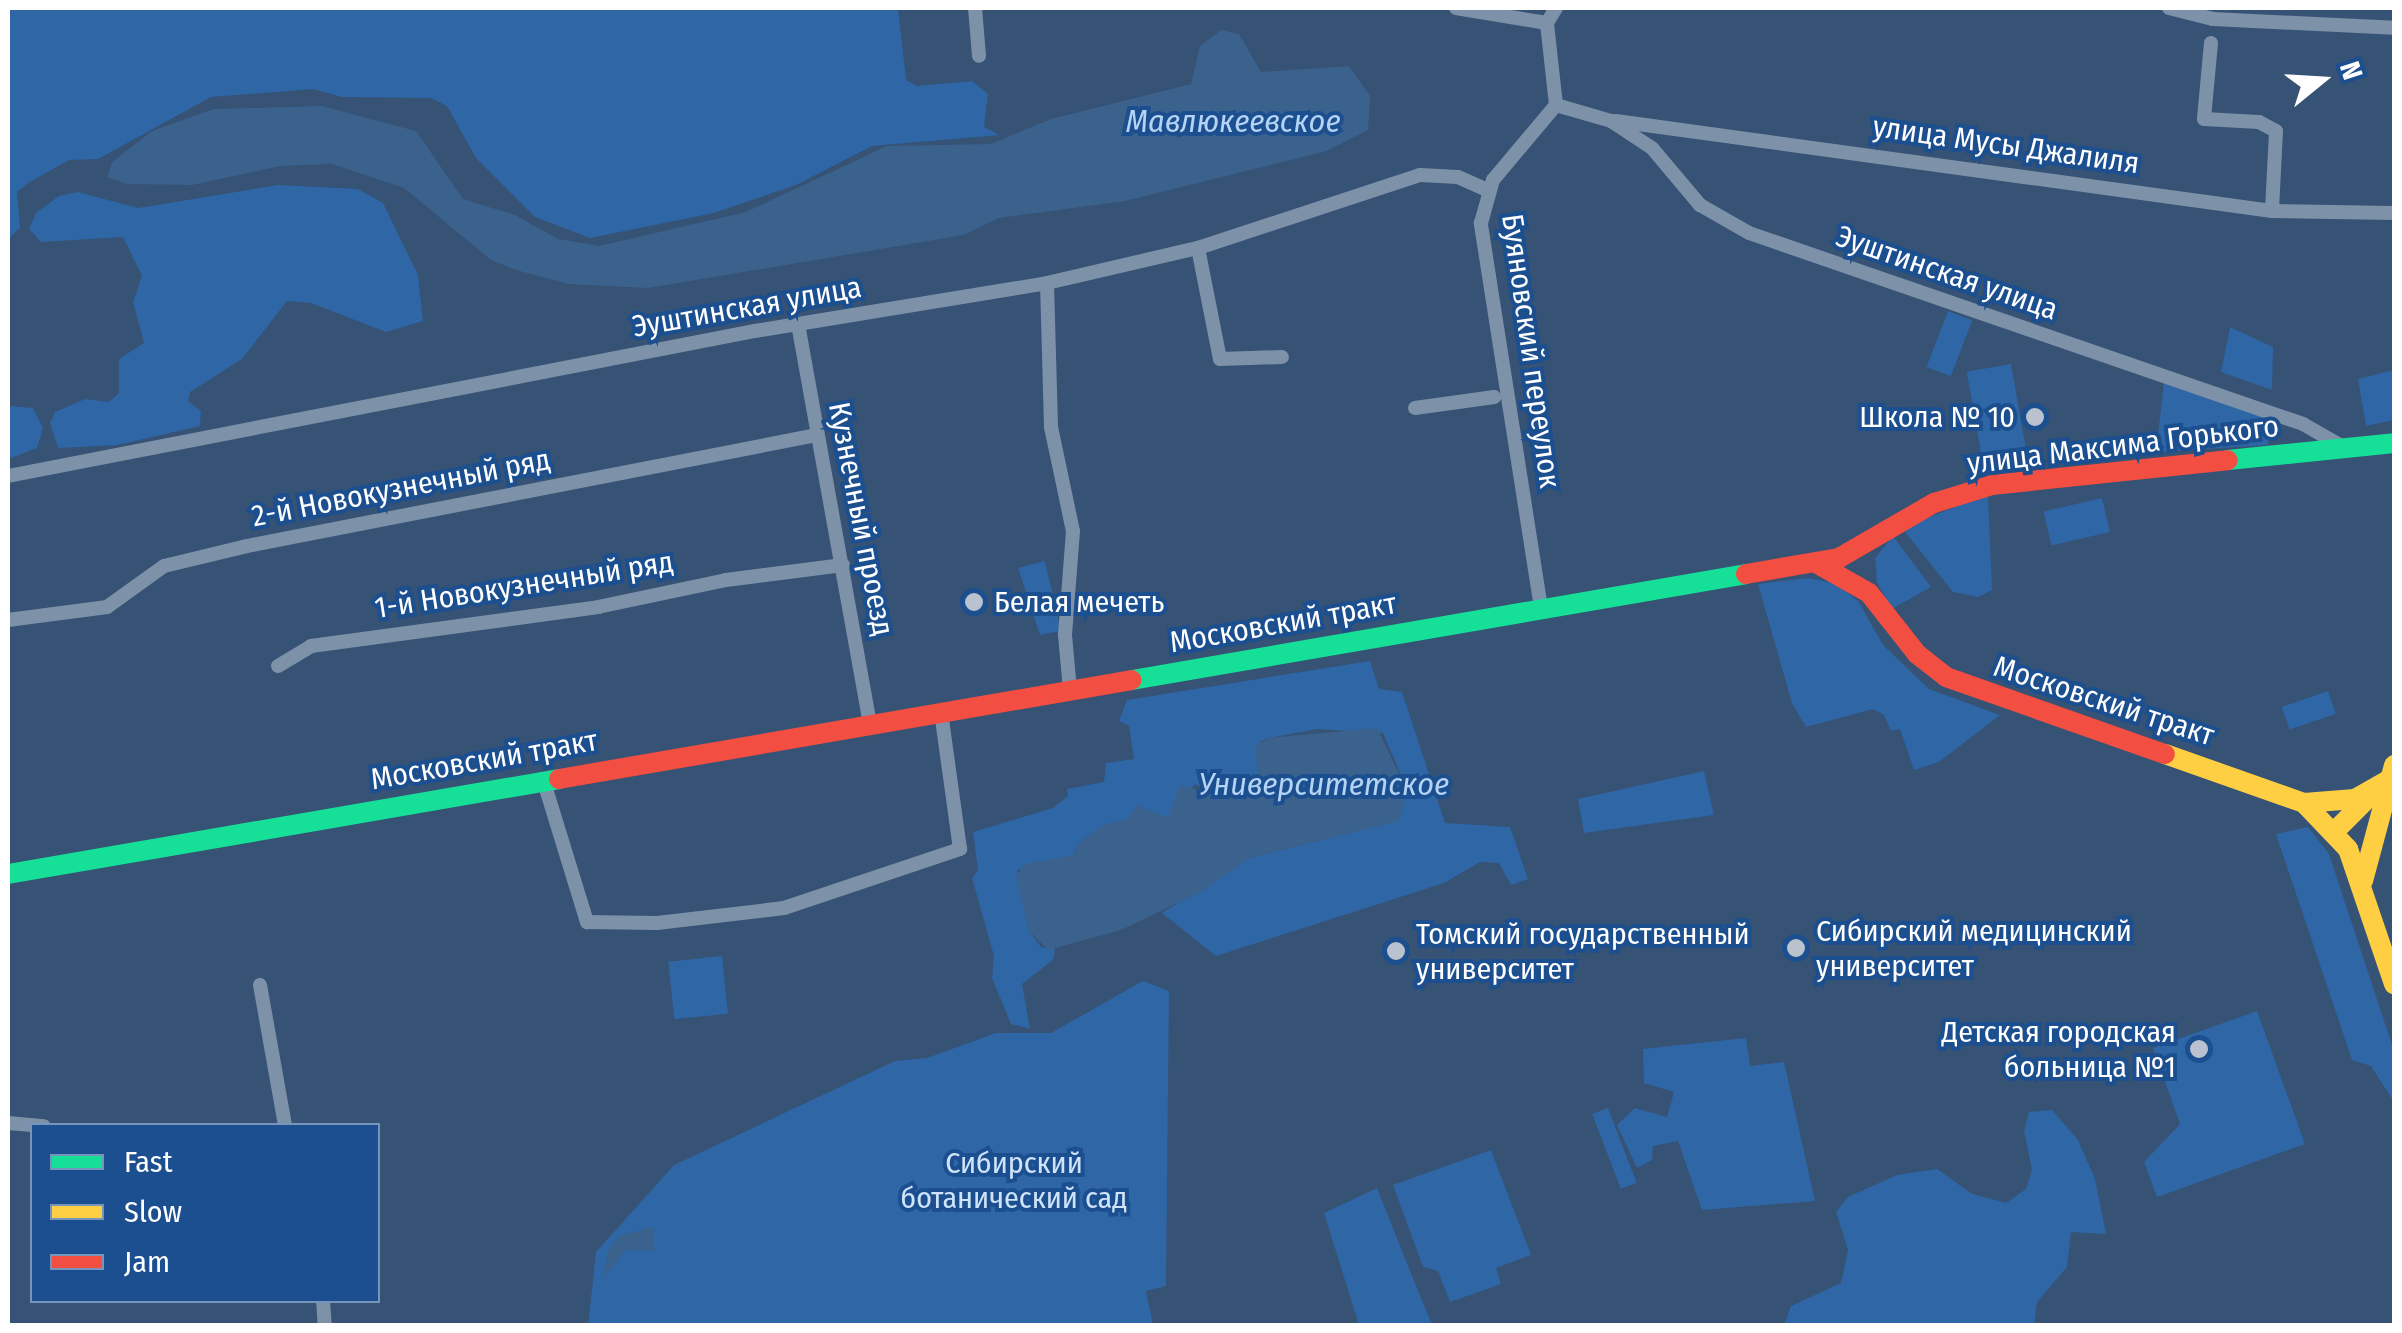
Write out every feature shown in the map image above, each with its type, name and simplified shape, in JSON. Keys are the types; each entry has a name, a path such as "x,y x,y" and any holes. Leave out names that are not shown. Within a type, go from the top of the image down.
{"main road":[{"name":"улица Максима Горького","path":"1816,562 1871,545 1924,508 1992,485 2394,443"},
{"path":"1869,593 1871,545"},
{"name":"Московский тракт","path":"8,874 1816,562 1869,593 1931,667 1973,690 2304,803 2337,835 2363,888 2394,984"},
{"path":"2304,803 2340,802 2387,778"},
{"path":"2363,888 2373,828 2387,778"},
{"path":"2337,835 2387,778"},
{"path":"2337,835 2359,839 2373,828"}],"street":[{"path":"974,8 979,56"},
{"path":"1456,8 1548,23"},
{"path":"1556,8 1548,23 1556,105"},
{"path":"2168,8 2213,20 2394,28"},
{"path":"2211,43 2204,119 2259,122 2276,131 2272,211"},
{"name":"Эуштинская улица","path":"1556,105 1610,121 1652,148 1700,205 1749,233 2303,424 2348,450"},
{"name":"Буяновский переулок","path":"1541,608 1481,236 1488,190 1556,105"},
{"name":"улица Мусы Джалиля","path":"1610,121 2272,211 2394,213"},
{"name":"Эуштинская улица","path":"8,476 798,324 1048,283 1198,248 1420,176 1458,176 1488,190"},
{"path":"1198,248 1220,360 1282,357"},
{"path":"1048,283 1050,427 1073,531 1065,635 1070,690"},
{"name":"Кузнечный проезд","path":"798,324 870,724"},
{"path":"1415,408 1494,396"},
{"name":"2-й Новокузнечный ряд","path":"8,620 106,607 164,566 246,546 817,435"},
{"name":"1-й Новокузнечный ряд","path":"278,666 311,646 598,607 726,580 843,564"},
{"path":"543,780 587,922 657,923 784,908 960,849 941,712"},
{"path":"260,986 283,1123"}],"green space":[{"path":"8,8 898,8 906,80 917,86 972,81 988,94 984,127 1000,135 872,146 796,185 714,213 590,238 535,217 476,158 447,106 431,98 342,97 313,89 211,97 98,159 69,160 28,183 17,192 20,228 8,239"},
{"path":"279,185 358,189 383,203 418,275 423,321 386,332 311,303 287,301 242,359 190,392 188,401 201,411 200,426 117,445 58,448 50,423 55,412 85,399 109,402 119,393 119,359 144,343 133,302 142,276 123,237 41,242 29,229 36,213 59,196 78,192 138,208"},
{"path":"1948,311 1972,320 1951,376 1926,367"},
{"path":"2230,327 2273,347 2272,390 2221,372"},
{"path":"2011,364 2026,450 1982,457 1967,372"},
{"path":"2394,370 2394,420 2366,426 2358,379"},
{"path":"2164,382 2270,419 2268,445 2156,452"},
{"path":"8,406 33,408 43,428 37,448 8,459"},
{"path":"1988,494 1992,590 1978,597 1953,592 1902,528"},
{"path":"2102,498 2110,532 2051,546 2044,511"},
{"path":"1893,536 1931,587 1892,609 1877,583 1875,558"},
{"path":"1045,561 1061,631 1040,635 1018,568"},
{"path":"1807,578 1835,583 1858,601 1883,645 1929,689 2000,715 1939,762 1914,770 1900,729 1891,731 1884,715 1873,709 1806,727 1792,703 1758,584"},
{"path":"1370,661 1379,689 1402,692 1445,823 1510,827 1528,879 1511,885 1499,863 1480,862 1444,883 1216,956 1162,913 1249,858 1353,832 1408,791 1383,733 1317,729 1268,738 1260,742 1260,792 1216,796 1195,784 1168,818 1137,806 1127,820 1103,825 1078,844 1074,855 1017,870 1029,931 1041,947 1055,949 1053,960 1022,984 1030,1029 1011,1024 992,978 994,956 972,878 978,871 973,832 1053,808 1068,796 1067,789 1104,782 1106,763 1134,759 1129,726 1119,721 1127,700"},
{"path":"2328,691 2336,714 2289,730 2282,707"},
{"path":"1704,771 1714,815 1584,833 1578,799"},
{"path":"2308,827 2329,854 2394,1051 2394,1102 2371,1066 2352,1060 2276,834"},
{"path":"722,956 728,1014 674,1019 668,962"},
{"name":"Сибирский ботанический сад","path":"1143,981 1169,991 1166,1286 1146,1291 1153,1325 588,1326 596,1252 674,1165 895,1061 927,1058 996,1033 1051,1033"},
{"path":"2257,1011 2305,1144 2157,1197 2144,1162 2180,1124 2153,1048"},
{"path":"1746,1038 1750,1066 1784,1062 1815,1201 1702,1210 1678,1141 1653,1146 1652,1160 1637,1168 1617,1125 1635,1108 1667,1117 1674,1092 1644,1083 1643,1049"},
{"path":"1608,1108 1637,1183 1621,1189 1592,1114"},
{"path":"2052,1110 2078,1140 2095,1179 2106,1234 2071,1232 2067,1267 2037,1302 2034,1325 1784,1325 1791,1306 1841,1283 1848,1250 1836,1212 1848,1197 1897,1175 1937,1169 1972,1194 2006,1203 2026,1189 2032,1170 2024,1131 2029,1112"},
{"path":"1491,1150 1531,1255 1496,1268 1501,1284 1450,1302 1438,1271 1423,1267 1393,1185"},
{"path":"1377,1188 1432,1325 1359,1325 1324,1213"}],"water":[{"name":"Мавлюкеевское","path":"1221,30 1239,34 1261,72 1349,66 1370,96 1368,130 1327,151 1125,201 999,218 964,235 648,288 568,284 516,270 491,260 404,188 332,164 281,166 192,185 126,184 107,177 112,162 152,131 214,109 322,106 416,131 463,199 515,215 558,239 599,246 746,212 887,146 991,144 1051,119 1191,84 1200,46"},
{"name":"Университетское","path":"1377,728 1408,792 1398,821 1249,858 1201,892 1121,930 1048,950 1029,931 1016,876 1025,864 1074,855 1078,844 1103,825 1127,820 1137,806 1168,818 1180,785 1222,796 1260,792 1255,747 1268,738"},
{"path":"653,1227 654,1251 625,1250 604,1278 608,1250 621,1235"}],"traffic: fast":[{"path":"2228,460 2394,443"},
{"path":"1132,680 1746,574"},
{"path":"8,874 559,779"}],"traffic: slow":[{"path":"2165,754 2304,803 2348,849 2394,984"},
{"path":"2363,881 2394,765"},
{"path":"2304,803 2355,799 2390,779"},
{"path":"2334,832 2371,795"}],"traffic: jam":[{"path":"1746,574 1839,558 1934,503 1992,485 2228,460"},
{"path":"1816,563 1869,593 1917,654 1946,677 2165,754"},
{"path":"559,779 1132,680"}],"place":[{"name":"Школа № 10","path":"2035,417"},
{"name":"Белая мечеть","path":"974,602"},
{"name":"Сибирский медицинский университет","path":"1796,948"},
{"name":"Томский государственный университет","path":"1396,951"},
{"name":"Детская городская больница №1","path":"2199,1049"}]}
